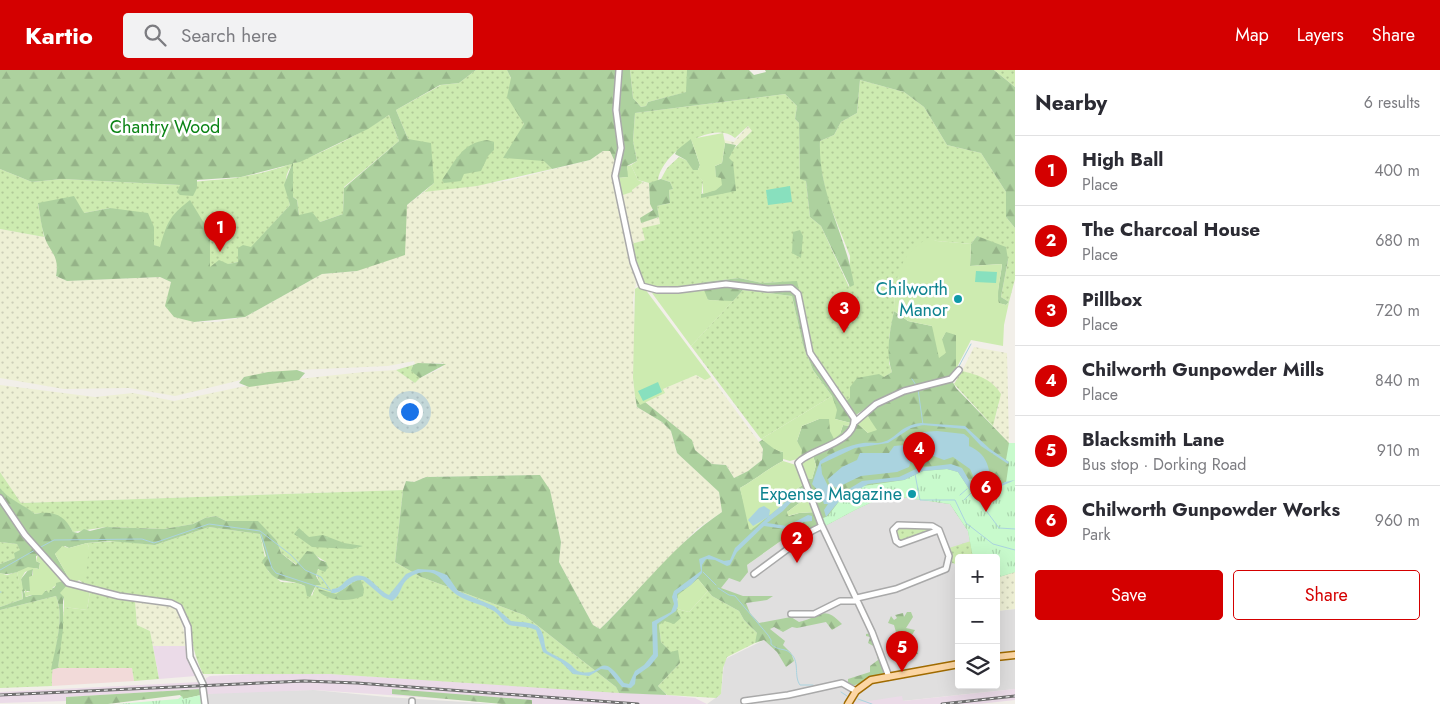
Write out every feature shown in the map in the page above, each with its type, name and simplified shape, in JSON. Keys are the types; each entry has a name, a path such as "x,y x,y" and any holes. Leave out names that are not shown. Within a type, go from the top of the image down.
{"main road":[{"path":"1000,657 1015,655"},
{"path":"848,704 856,690 871,680 955,665"}],"street":[{"path":"619,70 616,110 621,148 615,176 635,269 642,286 657,290 678,290 726,284 768,289 791,288 798,294 810,353 822,375 851,413 854,422"},
{"path":"889,677 872,632 822,526 798,464 846,436 854,422 876,404 904,391 951,379 959,370"},
{"path":"0,498 35,546 71,584 126,598 171,603 179,607 188,627 190,657 203,686 205,704"},
{"path":"792,614 814,614 840,601 857,600 896,589 946,569 949,556 939,530 932,526 898,525 893,530 896,541 900,544 939,530"},
{"path":"754,574 812,531 822,526"},
{"path":"744,701 842,683 856,690"}],"shaded area":[{"path":"887,495 951,504 968,531 972,554 955,554 955,689 1000,689 1000,611 1015,609 1015,689 902,701 902,697 851,704 707,704 721,694 724,662 727,658 764,640 734,594 720,588 729,578 792,533 820,525 825,526"},
{"path":"153,646 185,646 196,676 159,679"},
{"path":"58,668 132,668 134,681 52,686 51,670"},
{"path":"330,674 667,695 695,698 707,704 521,704 314,690 207,694 206,678 210,676"},
{"path":"200,682 201,689 67,697 66,701 0,703 0,692"},
{"path":"1015,689 1015,700 978,704 851,704 853,699 856,703 902,696 903,701"},
{"path":"314,690 495,704 203,704 201,695 220,692"}],"green space":[{"name":"Chantry Wood","path":"0,70 476,70 459,83 440,85 396,110 408,139 431,143 434,183 407,205 405,255 357,271 322,274 245,317 194,322 174,317 165,306 171,282 160,277 67,281 56,276 57,263 44,235 38,203 74,196 84,213 110,208 148,213 154,227 154,245 160,247 170,220 190,200 210,233 210,267 219,260 228,264 238,262 238,248 243,245 251,247 290,205 284,185 292,164 241,177 197,180 197,188 193,196 180,195 177,192 180,185 62,179 32,182 0,169","holes":["389,115 399,141 344,188 343,214 320,222 312,212 299,215 297,200 293,197 293,163 300,162 368,129"]},
{"path":"476,70 507,70 525,128 539,153 552,169 477,186 424,192 434,183 408,139 396,110 441,85 459,83"},
{"path":"507,70 630,70 633,98 641,107 646,106 648,102 686,92 687,70 749,70 754,75 766,72 765,70 994,70 1015,87 1015,228 1006,217 1006,192 981,153 947,145 924,107 904,92 860,80 857,113 841,122 834,135 820,141 823,179 850,266 854,285 850,287 821,226 810,217 806,181 800,179 799,123 795,119 797,106 785,94 635,113 633,141 637,161 627,166 629,177 617,178 619,163 615,162 610,151 603,151 590,160 552,169 544,161 503,158 524,124 507,97 511,78"},
{"path":"630,70 687,70 687,92 648,102 646,106 641,107 633,98"},
{"path":"994,70 1015,70 1015,87"},
{"path":"860,80 904,92 924,107 947,145 981,153 1006,192 1006,217 1015,228 1015,279 1009,302 1001,297 1008,260 977,236 971,244 928,239 895,289 894,311 889,338 889,363 892,372 845,402 812,352 800,293 782,282 762,283 739,278 705,282 686,287 656,288 645,285 640,277 631,244 645,240 642,228 660,224 657,206 670,203 669,190 673,189 670,182 661,179 667,168 679,157 686,160 703,181 701,198 729,158 729,153 752,131 748,126 735,138 725,133 714,133 701,136 689,142 668,160 661,171 658,181 649,183 638,180 631,165 637,161 633,141 635,113 785,94 797,106 795,119 799,123 800,178 806,181 810,217 821,226 849,287 850,256 827,198 819,158 820,141 834,135 841,122 857,113"},
{"path":"389,115 399,141 344,187 343,214 320,222 299,216 297,200 293,197 293,164 289,169 286,179 286,189 290,205 238,262 210,268 210,233 160,248 154,245 154,227 110,208 84,213 38,204 44,237 0,229 0,169 32,182 62,179 180,185 233,178 280,168 318,154 354,136"},
{"path":"748,126 752,131 744,138 744,141 736,145 725,143 724,140 734,142"},
{"path":"723,133 725,143 722,163 715,166 716,177 721,178 722,185 716,190 703,194 703,181 693,170 698,170 700,165 691,139"},
{"path":"691,139 700,165 698,170 693,170 686,160 675,154 677,150"},
{"path":"487,140 494,142 494,150 488,156 481,171 464,174 461,181 444,183 442,180 465,149 478,142"},
{"path":"725,143 736,145 729,158 733,162 736,191 701,198 701,194 716,190 715,166 722,163"},
{"path":"603,151 610,151 615,162 613,183 636,283 633,300 635,335 633,378 637,407 662,422 671,431 677,453 719,492 722,512 697,529 600,629 593,625 559,562 561,542 550,491 539,475 426,477 414,482 406,481 403,490 21,503 0,472 0,385 95,397 133,393 174,401 260,383 364,372 396,370 415,383 420,378 442,368 443,363 415,364 414,361 388,366 297,370 244,377 241,380 175,396 129,388 64,389 0,378 0,229 44,237 56,255 58,266 56,276 67,281 160,277 171,282 169,293 194,322 217,322 245,317 322,274 357,271 407,205 424,192 511,180 590,160"},
{"path":"631,165 638,180 643,182 632,192 620,196 617,178 628,177 627,166"},
{"path":"661,179 670,182 673,189 669,190 670,203 657,206 659,217 641,223 640,218 653,210 650,204 649,183"},
{"path":"643,182 649,183 650,204 653,207 647,216 640,218 641,222 659,217 660,224 645,240 631,244 620,196 632,192 631,190"},
{"path":"790,186 792,202 768,205 766,190"},
{"path":"800,230 803,236 801,258 792,253 793,232"},
{"path":"977,236 1006,247 1008,260 1001,297 1009,302 1006,305 998,303 1002,264 970,266 971,244"},
{"path":"928,238 937,241 971,244 970,266 1002,264 998,299 999,303 1006,305 1009,302 1004,325 1003,346 971,340 956,369 956,335 946,332 942,339 946,353 939,358 932,326 908,321 894,311 897,278 904,260 910,252"},
{"path":"976,271 997,272 996,283 975,282"},
{"path":"739,278 762,283 797,281 812,352 845,402 850,398 850,387 857,378 879,374 884,377 892,372 889,349 894,311 908,321 932,326 942,339 946,331 957,335 956,369 950,377 956,388 1009,443 1015,443 1015,572 1000,577 1000,554 972,554 968,531 950,504 887,495 825,526 806,478 812,479 816,465 813,456 847,436 858,424 868,433 870,420 867,415 869,411 866,408 856,415 853,414 851,423 835,419 832,396 813,370 803,345 792,296 743,290 733,301 714,301 695,296 686,287 705,282"},
{"path":"638,287 645,289 711,377 705,380 696,375 663,389 665,393 640,405 635,396 633,378 635,289"},
{"path":"704,290 708,300 733,301 691,346 652,293"},
{"path":"743,290 792,296 803,345 813,370 832,396 761,439 691,346"},
{"path":"974,347 1007,353 1009,443 993,426 999,404 962,371"},
{"path":"418,363 446,364 420,378 411,371 413,365"},
{"path":"413,365 412,367 420,378 415,383 396,370"},
{"path":"297,370 305,373 299,380 249,387 239,383 244,377 268,372"},
{"path":"962,371 989,381 1001,394 993,426 954,384"},
{"path":"696,375 702,379 711,377 763,449 762,460 748,471 734,478 726,465 712,464 695,450 691,440 645,402 665,393 663,389"},
{"path":"658,382 662,392 643,401 638,391"},
{"path":"635,396 640,404 645,402 692,440 695,450 712,464 726,465 734,478 748,471 762,460 763,449 759,442 762,440 783,452 783,461 740,488 751,529 783,504 782,499 804,484 809,496 787,512 789,516 799,513 816,512 820,525 809,532 792,533 747,565 748,572 740,582 729,578 721,588 743,596 773,596 767,600 746,603 750,613 759,623 791,617 799,622 826,613 836,618 842,624 832,630 826,622 797,628 792,627 783,632 774,627 770,629 785,641 783,645 791,653 794,661 786,667 777,652 764,640 755,643 757,633 744,620 739,611 712,596 698,579 677,599 679,607 677,611 681,618 674,624 665,621 659,625 661,642 671,652 678,650 680,663 658,686 667,695 619,693 616,687 524,615 421,577 395,562 403,490 406,481 414,482 426,477 540,475 550,490 561,542 559,562 593,625 600,629 673,553 722,512 719,492 677,453 671,431 662,422 637,407"},
{"path":"832,396 837,410 835,419 851,423 850,426 843,425 840,434 834,439 830,431 829,419 819,419 802,426 797,441 802,450 801,458 790,461 783,459 783,452 761,439"},
{"path":"867,415 877,430 868,433 858,424"},
{"path":"819,419 830,419 830,431 840,434 843,425 850,426 838,439 801,458 797,441 802,426"},
{"path":"1009,443 1015,443 1015,572 1000,577 1000,554 972,554 968,531 950,504 887,495 825,526 821,519 828,516 840,500 863,486 904,480 923,471 947,469 958,472 975,498 1006,483 1009,462 1006,460"},
{"path":"813,456 816,465 812,479 806,478 800,463"},
{"path":"783,461 796,465 804,484 782,499 784,504 751,530 749,529 740,488"},
{"path":"0,472 21,503 403,490 395,562 421,577 524,615 616,687 619,693 330,674 203,674 196,657 183,606 158,598 100,591 78,579 89,547 87,543 117,541 155,545 209,527 260,534 268,571 281,582 297,583 305,586 312,596 316,585 320,585 316,572 326,562 315,555 303,557 297,565 281,553 277,541 258,522 226,521 216,516 205,518 193,524 164,529 106,527 73,532 66,522 57,516 47,513 35,514 5,494 0,488"},
{"path":"0,488 8,496 35,514 53,513 58,515 66,521 73,532 78,533 84,529 90,531 106,527 164,529 193,524 205,518 216,516 226,521 258,521 277,541 281,553 296,565 307,551 313,552 320,560 326,562 328,567 325,572 318,569 316,576 321,585 316,585 310,597 307,596 305,586 276,578 267,569 262,561 266,556 260,534 209,527 155,545 110,541 87,543 69,548 65,546 55,554 67,575 66,577 39,555 36,556 36,561 40,563 39,569 34,568 10,574 0,573 0,564 15,558 14,553 20,550 17,544 0,542"},
{"path":"809,496 816,512 788,516 787,512"},
{"path":"900,527 932,529 932,531 902,543 898,542 895,530"},
{"path":"299,528 309,537 323,535 344,543 363,546 352,549 312,547 294,534"},
{"path":"971,541 973,554 955,554 955,564 952,563 949,548"},
{"path":"0,542 17,544 21,550 15,558 0,564"},
{"path":"87,543 89,547 86,576 74,583 66,577 67,575 55,554 62,546 69,548"},
{"path":"38,554 43,557 63,581 56,583 56,586 49,593 46,590 42,595 25,597 25,589 27,592 30,591 29,577 33,575 33,569 25,572 21,579 23,589 21,593 17,572 28,567 39,569 40,563 36,561"},
{"path":"29,569 33,569 30,591 24,591 26,597 55,587 55,582 62,581 62,579 68,584 63,601 63,629 58,668 51,670 57,642 60,613 56,596 0,610 0,607 23,599 21,579"},
{"path":"17,572 23,599 0,607 0,573 7,575"},
{"path":"1015,572 1015,609 1000,611 1000,577"},
{"path":"698,579 708,591 689,612 677,609 678,595"},
{"path":"357,580 361,580 364,589 363,596 352,599 329,598 319,592 318,589 336,594"},
{"path":"68,584 90,591 87,610 64,607 64,597 60,593"},
{"path":"90,591 116,599 135,601 137,625 150,631 159,679 134,681 132,668 58,668 64,607 87,610"},
{"path":"708,591 712,596 739,611 744,620 758,634 755,643 727,657 723,668 721,694 716,698 667,695 658,686 680,663 661,642 659,625 677,609 689,612"},
{"path":"56,596 60,618 53,664 52,686 0,688 0,610"},
{"path":"135,601 164,603 178,610 185,635 185,646 153,646 150,631 137,625"},
{"path":"907,612 911,612 913,617 906,628 915,630 912,635 918,654 914,655 910,642 911,654 909,655 904,636 900,635 902,642 899,643 894,625 888,623 891,616 894,620 897,618 895,615 903,613 904,617"},
{"path":"871,633 886,672 857,685 848,686 848,679 870,672 870,666 878,660 875,647 868,643 870,637 866,636 866,634"},
{"path":"201,689 201,695 183,699 180,695 108,704 66,704 66,697"},
{"path":"392,689 532,700 532,704 502,704 392,694"},
{"path":"201,695 203,704 117,704 178,699 182,696 183,699"}],"water":[{"path":"921,423 965,426 990,449 1009,462 1008,464 981,446 965,429 923,425 911,428 888,443 855,448 821,464 822,474 834,498 862,481 899,477 918,468 951,464 962,468 978,496 1005,482 1015,480 975,498 958,472 947,469 923,471 904,480 868,484 840,500 826,517 824,510 828,504 824,504 820,493 812,484 820,461 835,452 852,446 863,443 881,443 908,426"},
{"path":"937,431 964,434 969,438 969,446 980,453 986,461 991,483 974,478 970,469 953,457 944,460 931,455 920,462 911,461 909,467 897,472 861,476 836,488 829,483 828,479 842,467 857,460 860,453 889,453 894,446 904,445 912,435 914,437 923,432"},
{"path":"802,488 804,493 796,497 783,511 767,523 787,526 808,515 812,516 812,521 803,522 785,529 764,526 737,552 730,565 727,566 715,560 706,559 702,565 702,573 691,585 677,594 678,606 676,611 657,624 658,656 650,666 636,676 635,684 631,688 622,687 608,670 601,669 589,676 573,674 561,662 543,652 536,630 509,625 494,611 457,595 436,574 430,572 416,574 407,580 392,601 383,597 363,580 358,580 336,593 331,593 332,589 338,588 349,578 363,576 389,595 406,574 418,569 434,570 447,575 458,591 494,606 511,621 530,623 538,627 543,635 547,651 576,670 588,672 605,665 610,667 624,683 629,684 635,671 644,665 653,654 652,622 671,612 674,604 672,597 674,591 701,571 699,559 709,555 724,561 730,560 735,548 768,517 753,526 748,520 759,508 764,506 770,510 769,516"}],"waterway":[{"path":"958,368 971,344"},
{"path":"912,379 916,385"},
{"path":"918,389 923,425"},
{"path":"915,474 920,500 955,500 966,523 993,544 1015,550"},
{"path":"960,495 967,489"},
{"path":"964,500 971,493"},
{"path":"979,501 999,528 1015,529"},
{"path":"39,548 54,540 142,539 154,543 209,524 260,531 291,555 305,570 321,577 331,591"},
{"path":"261,534 272,568 276,573 331,591"},
{"path":"0,570 35,550"},
{"path":"703,572 716,585"},
{"path":"718,588 729,595 735,596 768,635 771,644 776,648 787,651 793,656 800,685 813,685"},
{"path":"841,692 847,696"},
{"path":"858,699 872,704"}],"railway":[{"path":"0,695 304,681 357,683 638,704"},
{"path":"942,704 1015,696"}],"place":[{"name":"High Ball","path":"220,252"},
{"name":"Chilworth Manor","path":"958,299"},
{"name":"Pillbox","path":"844,333"},
{"name":"Chilworth Gunpowder Mills","path":"919,473"},
{"name":"Expense Magazine","path":"912,494"},
{"name":"Chilworth Gunpowder Works","path":"986,512"},
{"name":"The Charcoal House","path":"797,563"},
{"name":"Blacksmith Lane","path":"902,672"}]}
